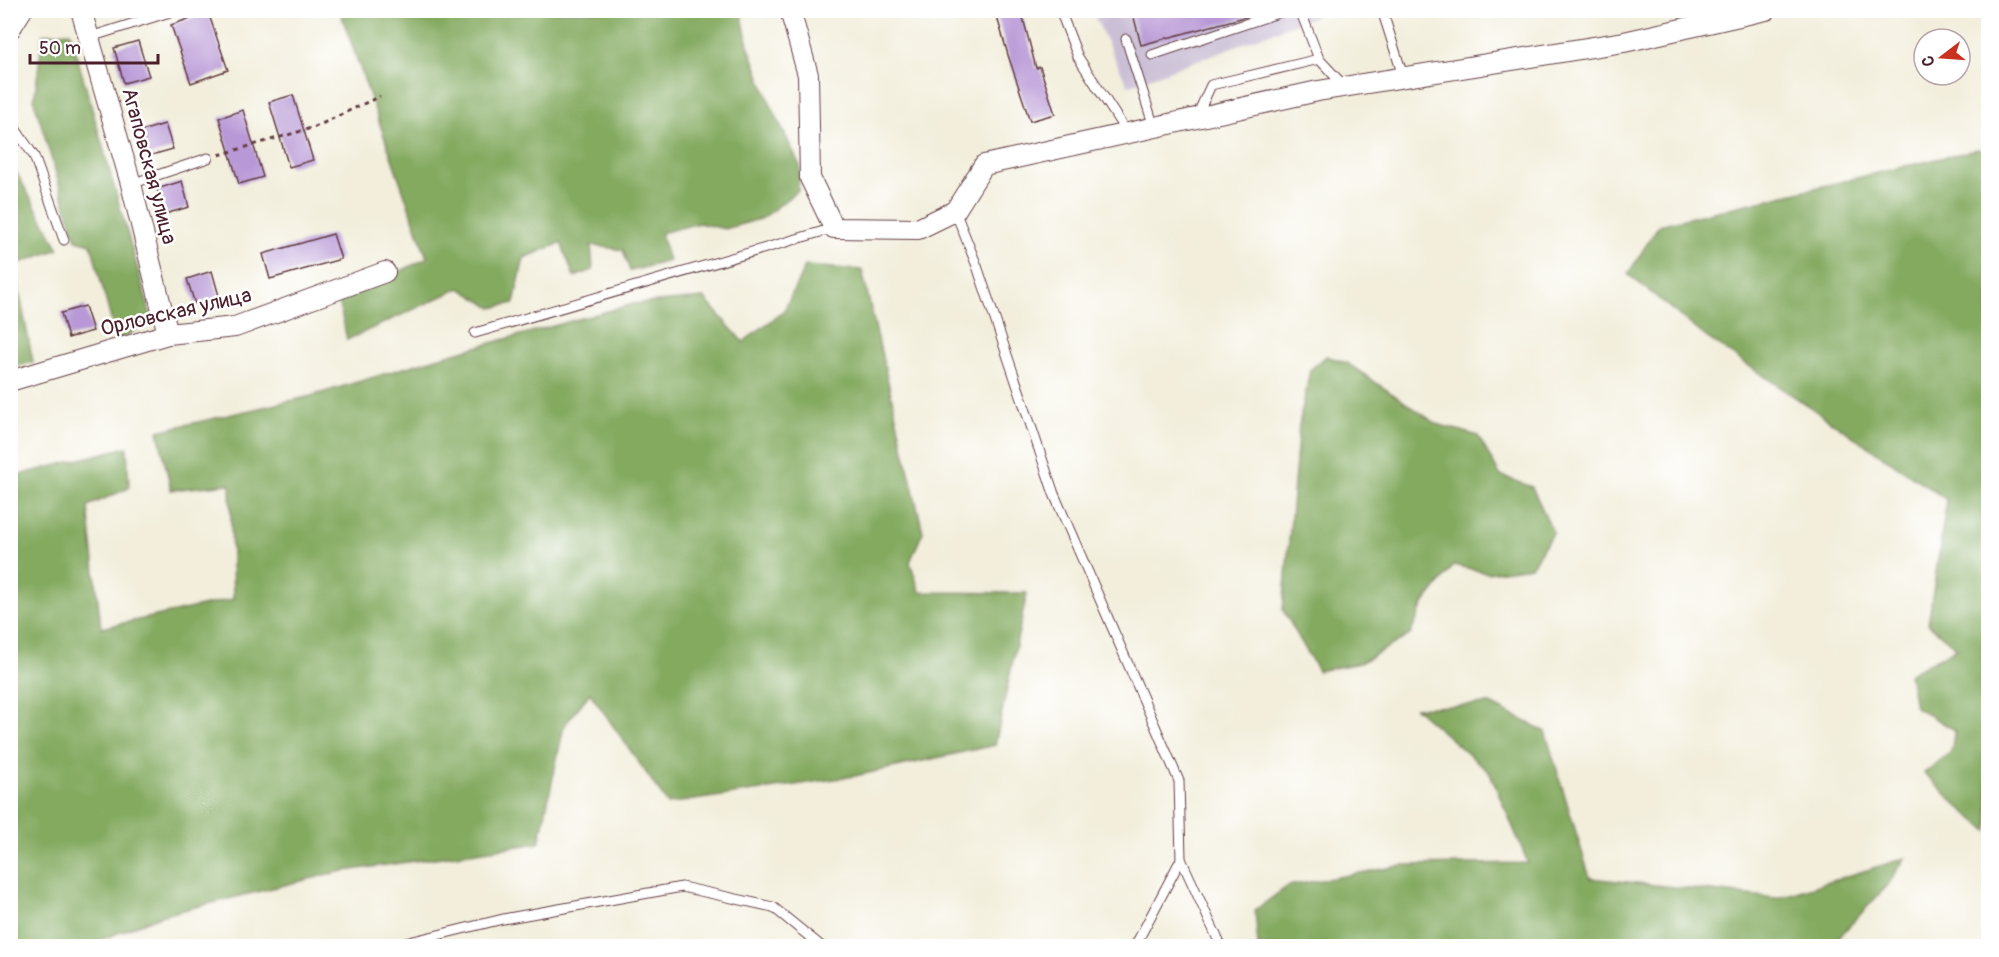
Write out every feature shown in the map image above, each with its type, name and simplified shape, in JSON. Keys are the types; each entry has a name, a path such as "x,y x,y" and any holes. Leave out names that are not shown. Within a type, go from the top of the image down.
{"street":[{"path":"10,29 22,10"},
{"name":"Агаповская улица","path":"81,10 131,184 168,334"},
{"path":"790,10 808,75 810,178 834,228 918,229 956,211 984,165 1344,86 1624,42 1766,10"},
{"name":"Орловская улица","path":"10,381 168,334 236,327 384,272"}],"lane":[{"path":"1060,10 1078,57 1127,133"},
{"path":"1152,55 1287,10"},
{"path":"1300,10 1319,59 1344,86"},
{"path":"1382,10 1403,76"},
{"path":"90,37 173,11"},
{"path":"1126,39 1154,127"},
{"path":"1196,118 1211,85 1319,59"},
{"path":"10,121 34,156 64,240"},
{"path":"131,184 207,158"},
{"path":"956,211 977,266 1054,494 1179,781 1181,860 1221,946"},
{"path":"475,333 834,228"},
{"path":"1135,946 1181,860"},
{"path":"393,946 503,919 682,887 773,907 821,946"}],"path":[{"path":"207,158 315,127 380,96"}],"shaded area":[{"path":"1092,11 1329,11 1128,86"}],"green space":[{"path":"340,11 741,11 748,45 770,103 800,166 798,190 763,218 725,229 699,223 661,233 669,261 630,271 623,250 591,245 593,270 574,277 561,243 524,258 514,303 492,308 460,288 347,340 339,302 427,258"},
{"path":"70,32 152,319 117,342 91,244 76,240 34,101 43,34"},
{"path":"1978,149 1988,153 1988,831 1924,773 1951,752 1955,730 1915,707 1909,674 1957,648 1928,624 1947,500 1706,337 1628,274 1659,225"},
{"path":"15,170 59,249 14,265 33,362 11,368 10,171"},
{"path":"805,266 862,270 923,532 910,562 920,592 1027,593 995,745 855,776 668,804 590,693 564,726 539,843 338,872 163,915 86,946 11,946 10,653 17,652 11,542 11,477 127,447 129,488 88,506 101,628 233,599 230,484 171,490 158,431 311,396 440,357 633,304 704,298 743,342 784,311"},
{"path":"1326,356 1347,363 1437,424 1478,436 1500,475 1532,487 1553,532 1531,567 1488,573 1454,565 1423,605 1410,635 1360,663 1318,671 1283,610 1299,425 1310,370"},
{"path":"1490,704 1545,731 1590,878 1777,898 1905,858 1888,885 1835,941 1822,946 1258,946 1255,910 1288,886 1405,865 1528,863 1490,773 1415,708"}],"building":[{"path":"995,10 1021,10 1036,68 1040,67 1055,114 1030,121"},
{"path":"1132,10 1252,10 1252,15 1141,45"},
{"path":"208,12 228,70 191,83 171,25"},
{"path":"138,41 149,76 124,83 114,48"},
{"path":"293,95 313,160 289,167 269,102"},
{"path":"243,110 263,177 239,184 219,118"},
{"path":"165,124 173,149 148,156 141,131"},
{"path":"182,181 189,207 165,214 157,189"},
{"path":"333,234 341,259 270,279 263,254"},
{"path":"212,271 219,296 195,304 187,279"},
{"path":"85,306 93,331 68,338 61,313"}]}
